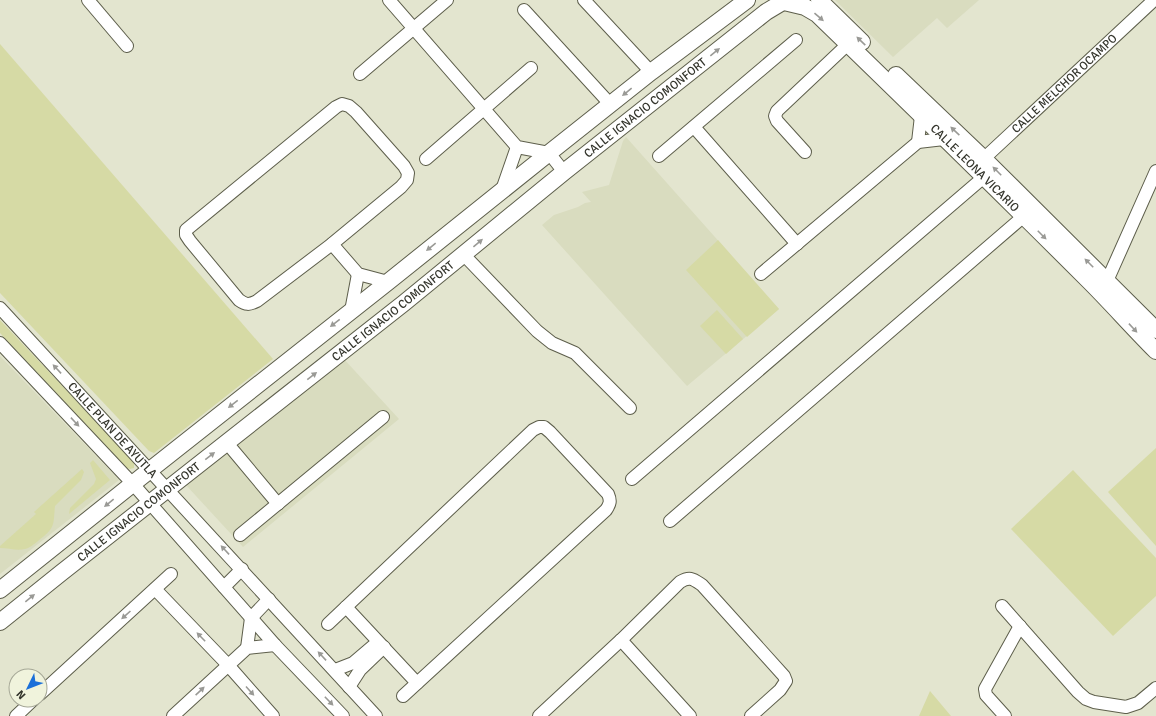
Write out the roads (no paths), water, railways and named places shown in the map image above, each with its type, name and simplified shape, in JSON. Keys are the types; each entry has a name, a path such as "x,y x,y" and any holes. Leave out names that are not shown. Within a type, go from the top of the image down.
{"main road":[{"name":"CALLE IGNACIO COMONFORT","path":"0,590 502,190 652,72 747,0"},
{"name":"CALLE LEONA VICARIO","path":"819,0 906,93 981,167 1107,281 1156,330"},
{"name":"CALLE IGNACIO COMONFORT","path":"0,622 464,255 564,172 766,12 784,1"},
{"name":"CALLE LEONA VICARIO","path":"784,1 805,7 817,14 848,44 906,93 921,116 944,139 981,167 1024,216 1156,351"}],"street":[{"path":"88,0 127,46"},
{"path":"389,0 517,147 549,153 564,172"},
{"path":"360,74 447,0"},
{"path":"584,0 652,72"},
{"name":"CALLE MELCHOR OCAMPO","path":"632,479 981,167 1151,1"},
{"path":"524,10 611,105"},
{"path":"659,156 796,40"},
{"path":"805,152 777,121 775,116 777,111 848,44"},
{"path":"426,159 531,68"},
{"path":"342,104 349,106 356,112 404,166 408,173 407,180 401,187 332,244 257,301 250,305 245,305 239,300 190,241 186,235 186,230 330,112 342,104"},
{"path":"918,142 921,116"},
{"path":"694,127 797,244"},
{"path":"762,274 918,142 944,139"},
{"path":"502,190 517,147"},
{"path":"1107,281 1156,171"},
{"path":"670,521 1024,216"},
{"path":"332,244 358,274 388,282"},
{"path":"464,255 541,334 552,343 575,353 630,408"},
{"path":"351,311 358,274"},
{"name":"CALLE PLAN DE AYUTLA","path":"0,308 376,716"},
{"name":"CALLE PLAN DE AYUTLA","path":"0,343 133,484 275,645 343,716"},
{"path":"240,535 383,417"},
{"path":"328,624 534,430 539,427 544,427 550,432 608,494 611,500 606,510 402,696"},
{"path":"226,443 278,504"},
{"path":"224,587 242,569"},
{"path":"48,687 171,574"},
{"path":"539,716 621,640 680,582 687,578 702,585 784,676 786,681 780,690 750,716"},
{"path":"155,589 228,665 273,716"},
{"path":"247,648 251,618 269,599"},
{"path":"1002,606 1078,692 1086,699 1126,707 1138,703 1156,688"},
{"path":"346,607 417,683"},
{"path":"1005,716 986,695 985,689 1020,626"},
{"path":"621,640 690,716"},
{"path":"349,687 357,667 381,644"},
{"path":"173,716 247,648 275,645"},
{"path":"335,670 357,667"},
{"path":"16,716 24,708"}]}
